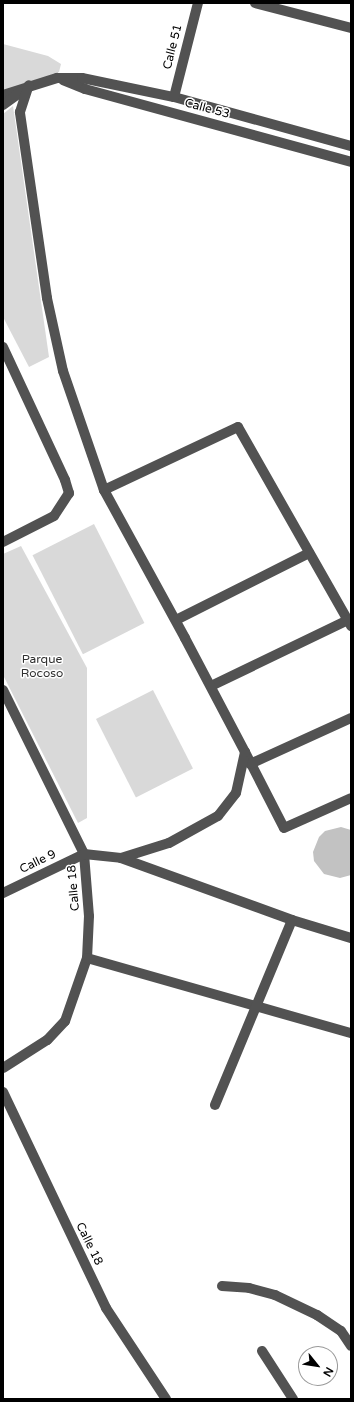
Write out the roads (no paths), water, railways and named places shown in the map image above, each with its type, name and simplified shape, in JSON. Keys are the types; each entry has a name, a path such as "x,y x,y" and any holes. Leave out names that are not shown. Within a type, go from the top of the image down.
{"street":[{"name":"Calle 51","path":"174,97 198,3"},
{"path":"255,3 351,28"},
{"name":"Calle 53","path":"57,78 85,89 351,162"},
{"name":"Calle 53","path":"3,95 29,85 57,78 82,78 174,97 351,146"},
{"name":"Calle 53","path":"3,105 29,85"},
{"path":"29,85 20,112 47,298 63,371 104,490 176,620 284,828 351,798"},
{"path":"3,348 65,480 69,493 54,516 3,542"},
{"path":"104,490 238,427 349,623 211,686"},
{"path":"176,620 309,553"},
{"name":"Calle 18","path":"3,690 84,854 89,916 87,958 65,1021 58,1031 3,1068"},
{"path":"250,764 351,718"},
{"path":"121,858 169,843 218,816 236,793 245,752"},
{"path":"84,854 121,858 292,920 351,938"},
{"name":"Calle 9","path":"3,893 84,854"},
{"path":"215,1105 258,1006 292,920"},
{"path":"87,958 351,1033"},
{"name":"Calle 18","path":"3,1092 106,1308 166,1399"},
{"path":"222,1286 249,1288 275,1294 317,1315 341,1331 351,1346"},
{"path":"262,1351 292,1399"}],"park label":[{"name":"Parque Rocoso","path":"42,667"}]}
